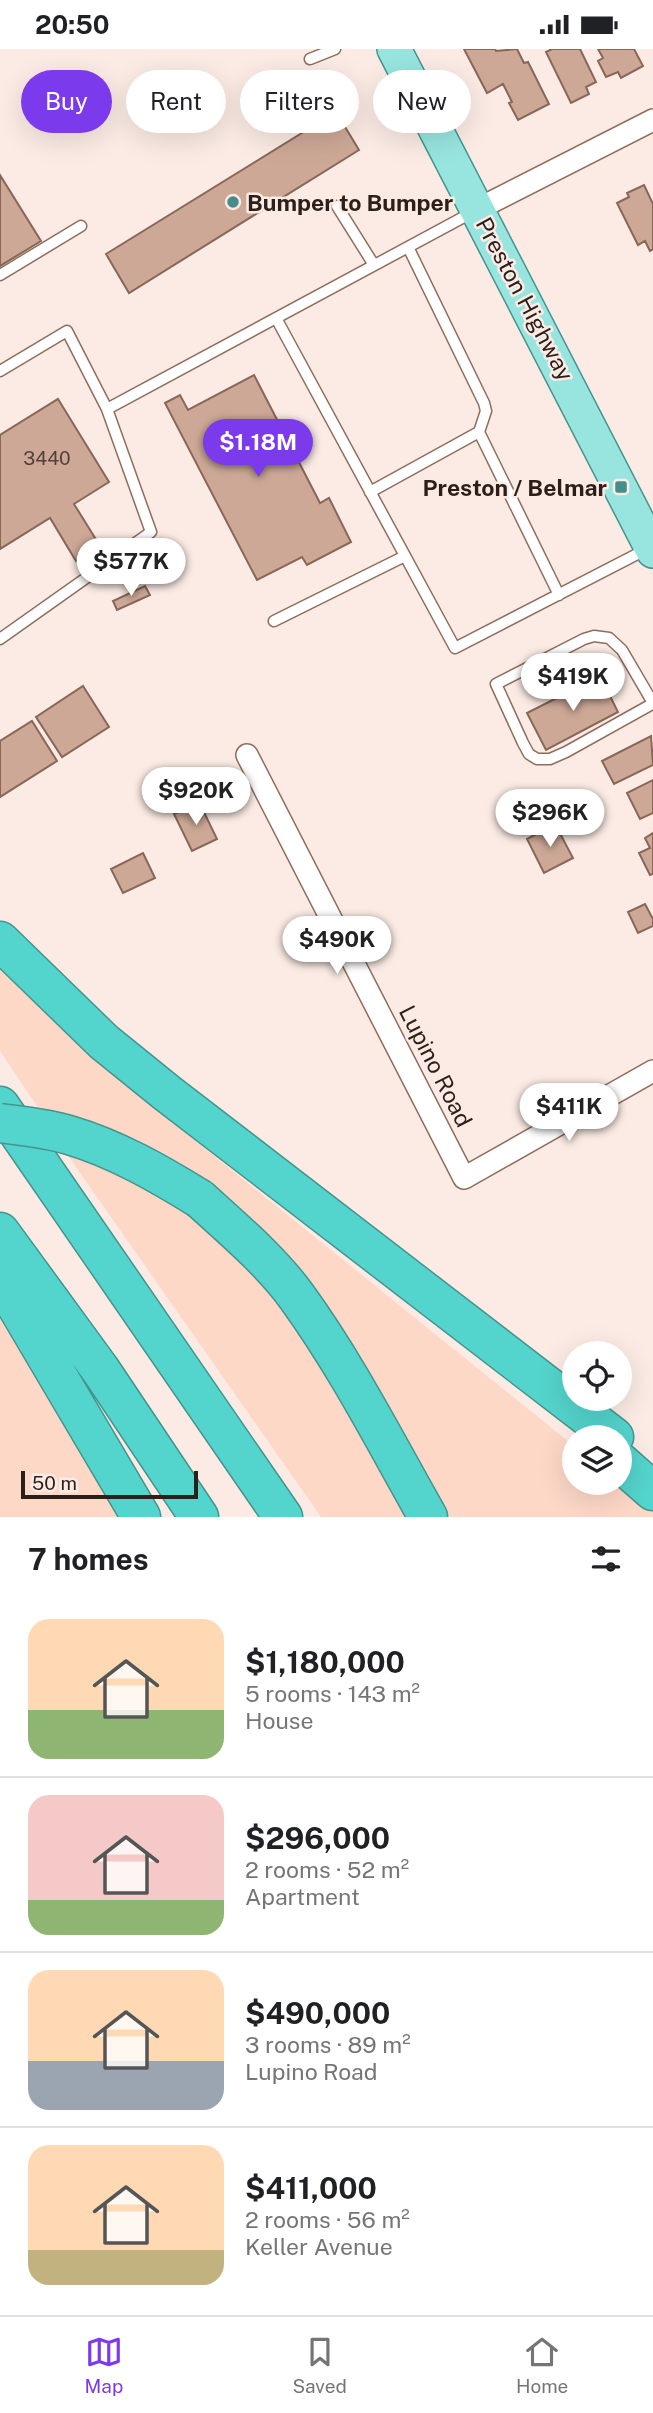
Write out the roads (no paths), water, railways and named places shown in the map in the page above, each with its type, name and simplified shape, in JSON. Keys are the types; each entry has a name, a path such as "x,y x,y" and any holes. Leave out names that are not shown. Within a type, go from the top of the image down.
{"highway":[{"path":"0,941 104,1042 167,1093 598,1425"},
{"path":"0,1106 279,1511"},
{"path":"0,1123 67,1134 118,1153 200,1199 240,1234 296,1295 357,1390 428,1517"},
{"path":"0,1233 100,1369 199,1517"},
{"path":"0,1278 141,1517"},
{"path":"544,1383 584,1425"},
{"path":"632,1450 653,1467"},
{"path":"632,1473 653,1491"}],"main road":[{"name":"Preston Highway","path":"394,49 652,548"}],"street":[{"path":"478,209 653,120"},
{"name":"Lupino Road","path":"247,755 464,1178 653,1071"}],"lane":[{"path":"310,59 335,49"},
{"path":"337,207 374,265"},
{"path":"107,409 478,209"},
{"path":"0,275 81,226"},
{"path":"370,492 480,432 486,411 408,247"},
{"path":"276,318 455,648 652,548"},
{"path":"0,371 67,331 107,409 151,532 0,639"},
{"path":"480,432 559,595"},
{"path":"274,621 405,556"},
{"path":"602,636 616,642 622,650 652,703 550,759 537,759 529,754 496,684 584,639 602,636"}],"place":[{"name":"Bumper to Bumper","path":"233,202"},
{"name":"Preston / Belmar","path":"621,487"}]}
